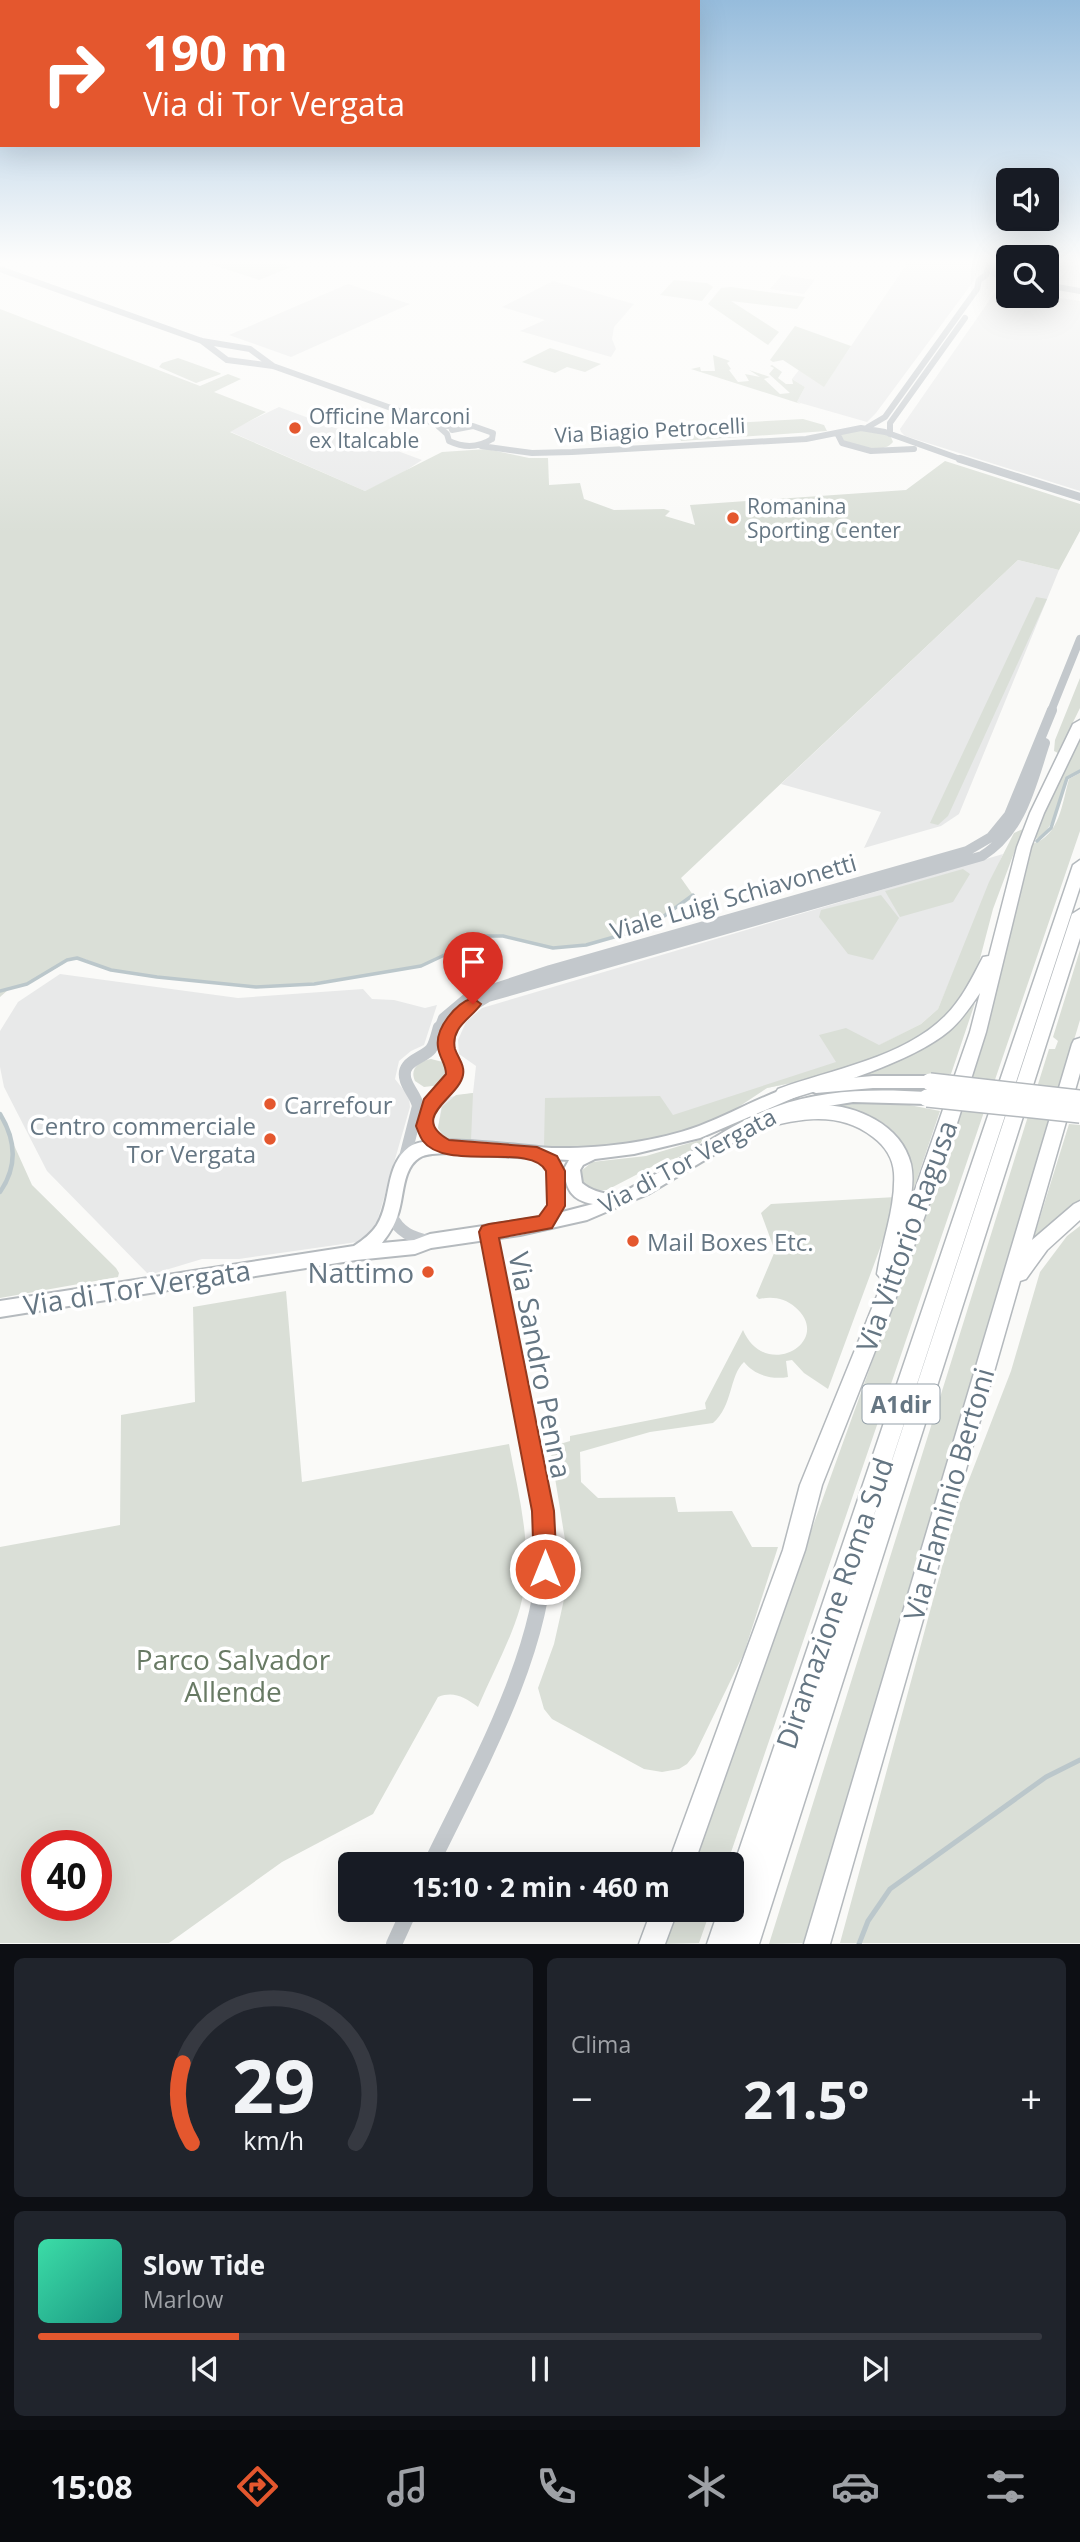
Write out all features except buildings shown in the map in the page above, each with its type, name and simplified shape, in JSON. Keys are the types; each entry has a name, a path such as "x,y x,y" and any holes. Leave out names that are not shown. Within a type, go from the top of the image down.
{"highway":[{"name":"Via Vittorio Ragusa","path":"685,1852 794,1550 811,1485 884,1303 973,1048 1024,847 1037,813 1080,724"},
{"name":"Diramazione Roma Sud","path":"720,1944 1080,864"},
{"name":"Diramazione Roma Sud","path":"746,1944 1080,914"},
{"path":"784,1094 913,1046 935,1033 966,1001 1000,940"},
{"name":"Via Flaminio Bertoni","path":"817,1944 1080,1044"},
{"path":"750,1125 794,1112 840,1113 871,1125 893,1146 901,1163 903,1179 884,1303"},
{"path":"1003,1303 1023,1266 1040,1244 1080,1209"},
{"path":"652,1944 660,1922"}],"main road":[{"name":"Via di Tor Vergata","path":"403,1165 417,1150 446,1147 537,1154 592,1153 641,1146 691,1135 784,1094 814,1087 862,1082 930,1082 1080,1099"},
{"name":"Via di Tor Vergata","path":"0,1309 356,1253 415,1247 430,1241 587,1213 663,1179 750,1125 778,1111 814,1101 884,1096 928,1098 1080,1114"},
{"path":"592,1153 578,1161 572,1169 574,1186 586,1196 619,1200"},
{"path":"356,1253 379,1238 391,1215 403,1165"}],"street":[{"path":"217,353 227,360 273,366 436,424 459,428 486,428 493,433 492,439 481,446"},
{"path":"255,353 273,366"},
{"path":"865,428 885,417 934,353"},
{"path":"890,449 897,443 890,423 939,353"},
{"path":"436,424 447,434 459,428"},
{"path":"865,428 892,435 1080,500 919,450 871,451 845,445 838,439 837,433 846,429 865,428"},
{"name":"Via Biagio Petrocelli","path":"447,434 448,440 455,445 547,453 799,439 837,433"},
{"path":"492,439 504,448"},
{"name":"Via Biagio Petrocelli","path":"799,439 845,445"},
{"name":"Viale Luigi Schiavonetti","path":"403,1165 418,1103 405,1080 406,1069 414,1059 430,1050 443,1018 468,997 563,966 967,851 989,839 1001,827 1011,810 1080,639"},
{"name":"Viale Luigi Schiavonetti","path":"446,1147 429,1136 425,1118 432,1100 446,1089 454,1076 454,1066 446,1047 449,1031 460,1014 473,1004 585,969 979,857 995,849 1016,820 1080,654"},
{"name":"Via di Tor Vergata","path":"537,1154 550,1161 557,1178 556,1206 545,1222"},
{"path":"391,1215 402,1232 430,1241"},
{"name":"Via Sandro Penna","path":"437,1852 527,1657 540,1608 545,1569 543,1511 489,1232"},
{"path":"394,1944 404,1922"}],"shaded area":[{"path":"279,353 301,353 291,357"},
{"path":"596,353 614,353 611,357"},
{"path":"847,353 921,353 867,422 797,402 805,387 792,379 799,370 824,386"},
{"path":"953,353 1080,353 1080,491 905,436 900,429"},
{"path":"279,407 422,460 399,475 365,491 229,431"},
{"path":"1018,560 1059,570 959,814 941,826 864,848 881,812 781,784"},
{"path":"1003,854 938,1009 921,1024 815,1078 767,1088 731,1112 585,1149 451,1140 446,1139 438,1128 442,1103 450,1097 473,1093 476,1066 459,1054 458,1040 466,1022 482,1008"},
{"path":"60,974 238,998 363,989 372,999 394,1000 425,1008 437,1005 424,1045 399,1061 395,1079 409,1097 410,1107 375,1229 357,1242 239,1259 202,1259 149,1275 47,1171 4,1087 0,1067 0,1031 18,1002"}],"green space":[{"path":"0,353 114,353 200,386 228,374 241,379 214,392 266,412 230,432 365,491 442,452 487,449 529,458 548,458 549,485 580,483 584,499 614,510 664,509 670,511 665,516 695,525 690,505 906,490 945,461 1080,504 1080,531 1059,570 1018,560 681,878 693,895 649,927 570,948 553,948 503,936 485,936 421,966 286,987 242,986 142,975 111,970 85,959 73,958 32,982 8,990 0,997"},
{"path":"541,353 565,353 601,364 585,372 567,367 555,373 522,362"},
{"path":"775,353 847,353 824,387 783,360 770,360"},
{"path":"713,355 730,361 727,363 731,369 729,370 738,382 749,381 745,374 760,377 749,370 770,377 764,379 780,394 790,393 769,374 774,368 770,366 772,365 782,372 778,378 786,384 793,384 792,379 805,387 797,402 801,404 691,369 700,367 701,371 715,371"},
{"path":"178,358 221,374 196,383 159,367 162,363"},
{"path":"803,419 824,425 827,431 681,441 676,426"},
{"path":"844,431 876,431 891,437 893,442 876,449 862,447 843,441 839,434"},
{"path":"1036,597 1047,599 948,816 938,825 930,823"},
{"path":"1080,678 1080,708 1058,753 1054,751 1055,740"},
{"path":"1080,736 1080,770 1066,778 1051,823 1046,831 1031,841"},
{"path":"1080,773 1080,831 731,1852 695,1852 933,1193 974,1070 1020,879 1032,844 1049,834 1054,826 1062,808 1069,779"},
{"path":"1023,829 993,909 976,974 965,996 931,1031 863,1063 815,1078 767,1088 723,1117 671,1135 585,1149 544,1146 545,1098 660,1096 673,1115 836,1062 819,1035 846,1028 879,1045 921,1024 938,1009 989,882 1014,833"},
{"path":"963,869 970,874 953,902 900,917 885,891"},
{"path":"881,895 899,918 873,960 848,954 819,917 821,910"},
{"path":"1080,950 1080,1020 804,1943 769,1944 1049,1049 1055,1049 1058,1041 1053,1037"},
{"path":"975,1003 951,1074 839,1078 896,1060 930,1043"},
{"path":"431,1059 443,1062 450,1074 441,1085 424,1087 415,1081 413,1072 420,1063"},
{"path":"473,1093 471,1141 446,1139 438,1128 442,1107 456,1095"},
{"path":"848,1102 894,1102 940,1111 913,1191 909,1155 902,1142 881,1122 851,1109 833,1105"},
{"path":"0,1114 32,1185 116,1268 118,1277 0,1298"},
{"path":"1069,1124 1080,1125 1080,1203 1033,1240"},
{"path":"703,1139 699,1146 677,1158 659,1163 607,1190 595,1191 581,1182 580,1172 592,1162 646,1156"},
{"path":"896,1197 886,1232 828,1389 804,1373 792,1360 786,1361 788,1377 782,1378 758,1373 744,1362 739,1368 724,1408 713,1423 650,1432 580,1452 581,1482 598,1498 675,1497 678,1512 732,1511 752,1547 778,1547 744,1653 695,1754 679,1769 662,1772 644,1769 552,1719 544,1709 538,1688 554,1644 565,1595 567,1552 550,1447 570,1441 570,1436 706,1409 705,1403 743,1330 753,1345 766,1353 780,1355 792,1351 802,1343 807,1332 805,1320 795,1307 783,1300 759,1299 756,1296 775,1251 761,1213 771,1204"},
{"path":"1080,1226 1080,1943 840,1943 958,1508 1011,1371 1040,1272 1067,1236"},
{"name":"Parco Salvador Allende","path":"286,1291 302,1482 509,1444 526,1546 524,1587 516,1621 478,1707 459,1696 438,1697 373,1814 282,1862 169,1943 0,1943 0,1547 120,1525 121,1415 195,1402 193,1307"},
{"path":"670,1922 706,1922 699,1943 662,1944"}],"waterway":[{"path":"1037,841 1051,828 1067,778 1080,771"},
{"path":"0,991 27,984 67,960 77,958 111,970 157,977 256,987 314,984 421,966 485,936 503,936 553,948 586,945 649,927 693,895"},
{"path":"0,1114 9,1134 13,1153 10,1172 0,1192"},
{"path":"859,1944 868,1921 890,1889 1046,1777 1080,1760"}],"place":[{"name":"Officine Marconi ex Italcable","path":"295,428"},
{"name":"Romanina Sporting Center","path":"733,518"},
{"name":"Carrefour","path":"270,1104"},
{"name":"Centro commerciale Tor Vergata","path":"270,1139"},
{"name":"Mail Boxes Etc.","path":"633,1241"},
{"name":"Nattimo","path":"428,1272"}],"route":[{"path":"473,1004 460,1014 449,1031 446,1047 454,1066 454,1076 446,1089 432,1100 425,1126 430,1138 446,1147 537,1154 550,1161 555,1171 556,1206 545,1222 489,1232 543,1511 545,1569"}]}
